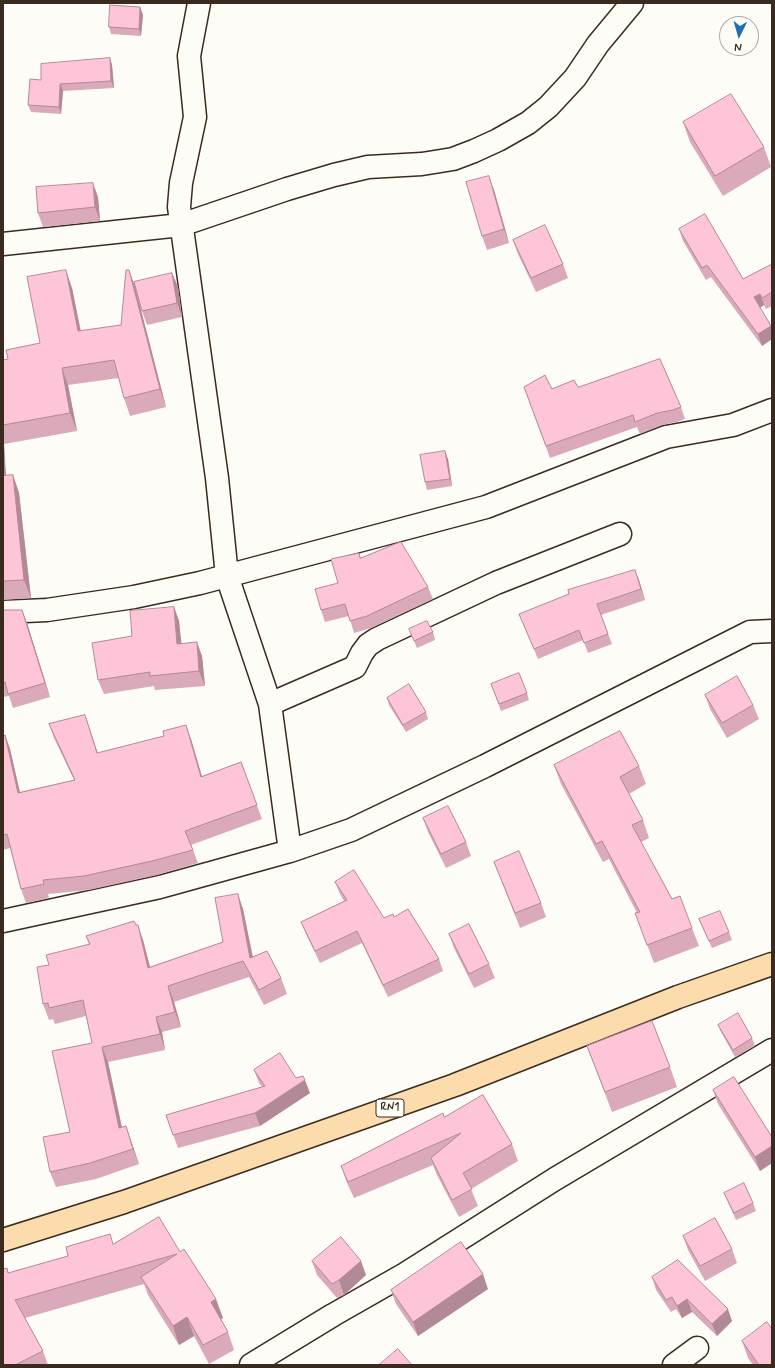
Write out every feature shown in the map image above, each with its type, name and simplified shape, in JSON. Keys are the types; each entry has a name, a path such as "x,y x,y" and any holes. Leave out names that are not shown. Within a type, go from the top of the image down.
{"highway":[{"name":"RN1","path":"3,1240 132,1199 455,1085 678,997 772,964"}],"street":[{"path":"198,3 189,56 195,117 181,183 179,207 217,478 227,576 270,704 290,851"},
{"path":"3,244 181,225 287,189 334,175 368,167 422,164 453,159 474,151 498,140 528,123 548,107 575,78 598,44 632,3"},
{"path":"3,612 47,610 134,597 227,576 486,507 666,438 732,426 772,410"},
{"path":"270,704 355,667 368,645 384,636 496,583 620,534"},
{"path":"3,921 160,888 290,851 351,830 485,766 750,632 772,631"},
{"path":"251,1365 333,1315 405,1274 555,1179 772,1050"},
{"path":"674,1365 697,1348"}],"building":[{"path":"110,5 140,7 139,29 109,27"},
{"path":"110,58 111,81 60,84 59,107 28,105 30,79 41,80 41,64"},
{"path":"731,94 764,147 715,176 683,122"},
{"path":"489,176 504,229 482,236 466,182"},
{"path":"93,183 95,207 38,213 36,187"},
{"path":"705,214 743,279 772,264 772,292 762,298 760,294 754,297 771,326 758,334 707,265 702,268 679,229"},
{"path":"545,225 563,264 531,278 513,240"},
{"path":"66,270 78,331 121,325 126,270 129,270 160,389 124,398 114,360 62,368 70,413 3,425 3,360 8,359 6,350 40,343 27,277"},
{"path":"172,273 177,303 142,311 134,282"},
{"path":"660,359 681,407 657,413 635,422 633,415 546,446 524,387 545,375 552,389 574,380 578,387"},
{"path":"445,451 450,479 425,482 420,455"},
{"path":"13,475 24,580 3,581 3,476"},
{"path":"401,542 428,587 367,616 350,621 345,604 321,610 315,589 338,583 331,559 359,553 360,558"},
{"path":"635,570 641,589 597,604 608,634 584,643 579,630 534,649 519,614 569,594 568,590"},
{"path":"174,607 177,644 197,642 199,671 150,676 150,672 98,680 92,643 132,636 130,611"},
{"path":"3,610 22,610 45,683 8,694 5,682 3,683"},
{"path":"427,621 433,632 414,641 409,629"},
{"path":"519,673 527,693 499,704 491,684"},
{"path":"737,676 753,705 722,723 705,695"},
{"path":"409,684 426,712 403,725 387,698"},
{"path":"85,715 97,753 164,736 163,731 186,725 201,777 241,762 257,805 185,831 193,850 84,876 43,880 44,884 21,889 7,834 3,835 3,736 5,735 18,793 75,780 49,724"},
{"path":"620,731 639,766 620,777 643,820 632,825 672,899 680,896 692,928 647,945 635,913 640,912 602,841 596,844 554,765"},
{"path":"448,806 466,842 441,854 423,818"},
{"path":"519,851 541,903 515,913 494,862"},
{"path":"354,870 384,918 393,914 394,917 408,909 439,959 383,985 357,931 315,951 301,922 347,900 335,882"},
{"path":"238,894 250,958 267,951 281,978 259,990 243,961 168,986 175,1012 156,1017 160,1034 102,1047 119,1128 126,1126 133,1149 90,1163 50,1172 43,1137 70,1132 52,1051 92,1043 83,1000 49,1008 48,1003 43,1004 37,967 49,965 46,955 90,944 86,936 134,921 136,925 138,925 148,968 223,942 215,898"},
{"path":"720,911 729,932 709,941 699,919"},
{"path":"469,924 489,964 469,974 449,934"},
{"path":"738,1013 752,1038 733,1050 718,1025"},
{"path":"652,1021 670,1067 605,1092 587,1046"},
{"path":"280,1053 296,1078 303,1076 305,1080 255,1113 173,1135 166,1115 265,1086 254,1070"},
{"path":"734,1077 772,1137 772,1146 755,1157 713,1090"},
{"path":"483,1095 512,1144 463,1173 472,1189 452,1200 431,1158 461,1133 348,1182 341,1166 443,1113 444,1117"},
{"path":"744,1183 753,1203 734,1213 724,1193"},
{"path":"159,1217 180,1252 184,1249 216,1299 211,1302 228,1332 203,1345 187,1317 173,1326 141,1277 177,1254 15,1300 43,1351 15,1365 3,1365 3,1269 7,1268 8,1273 68,1256 66,1247 110,1234 113,1244"},
{"path":"715,1218 732,1249 700,1266 683,1236"},
{"path":"341,1237 361,1261 339,1280 332,1284 312,1261"},
{"path":"461,1242 483,1274 413,1322 391,1290"},
{"path":"678,1260 728,1309 712,1324 687,1299 677,1306 672,1297 666,1300 652,1277"},
{"path":"767,1322 772,1329 772,1365 759,1365 742,1341"},
{"path":"398,1349 412,1365 379,1365"}]}
